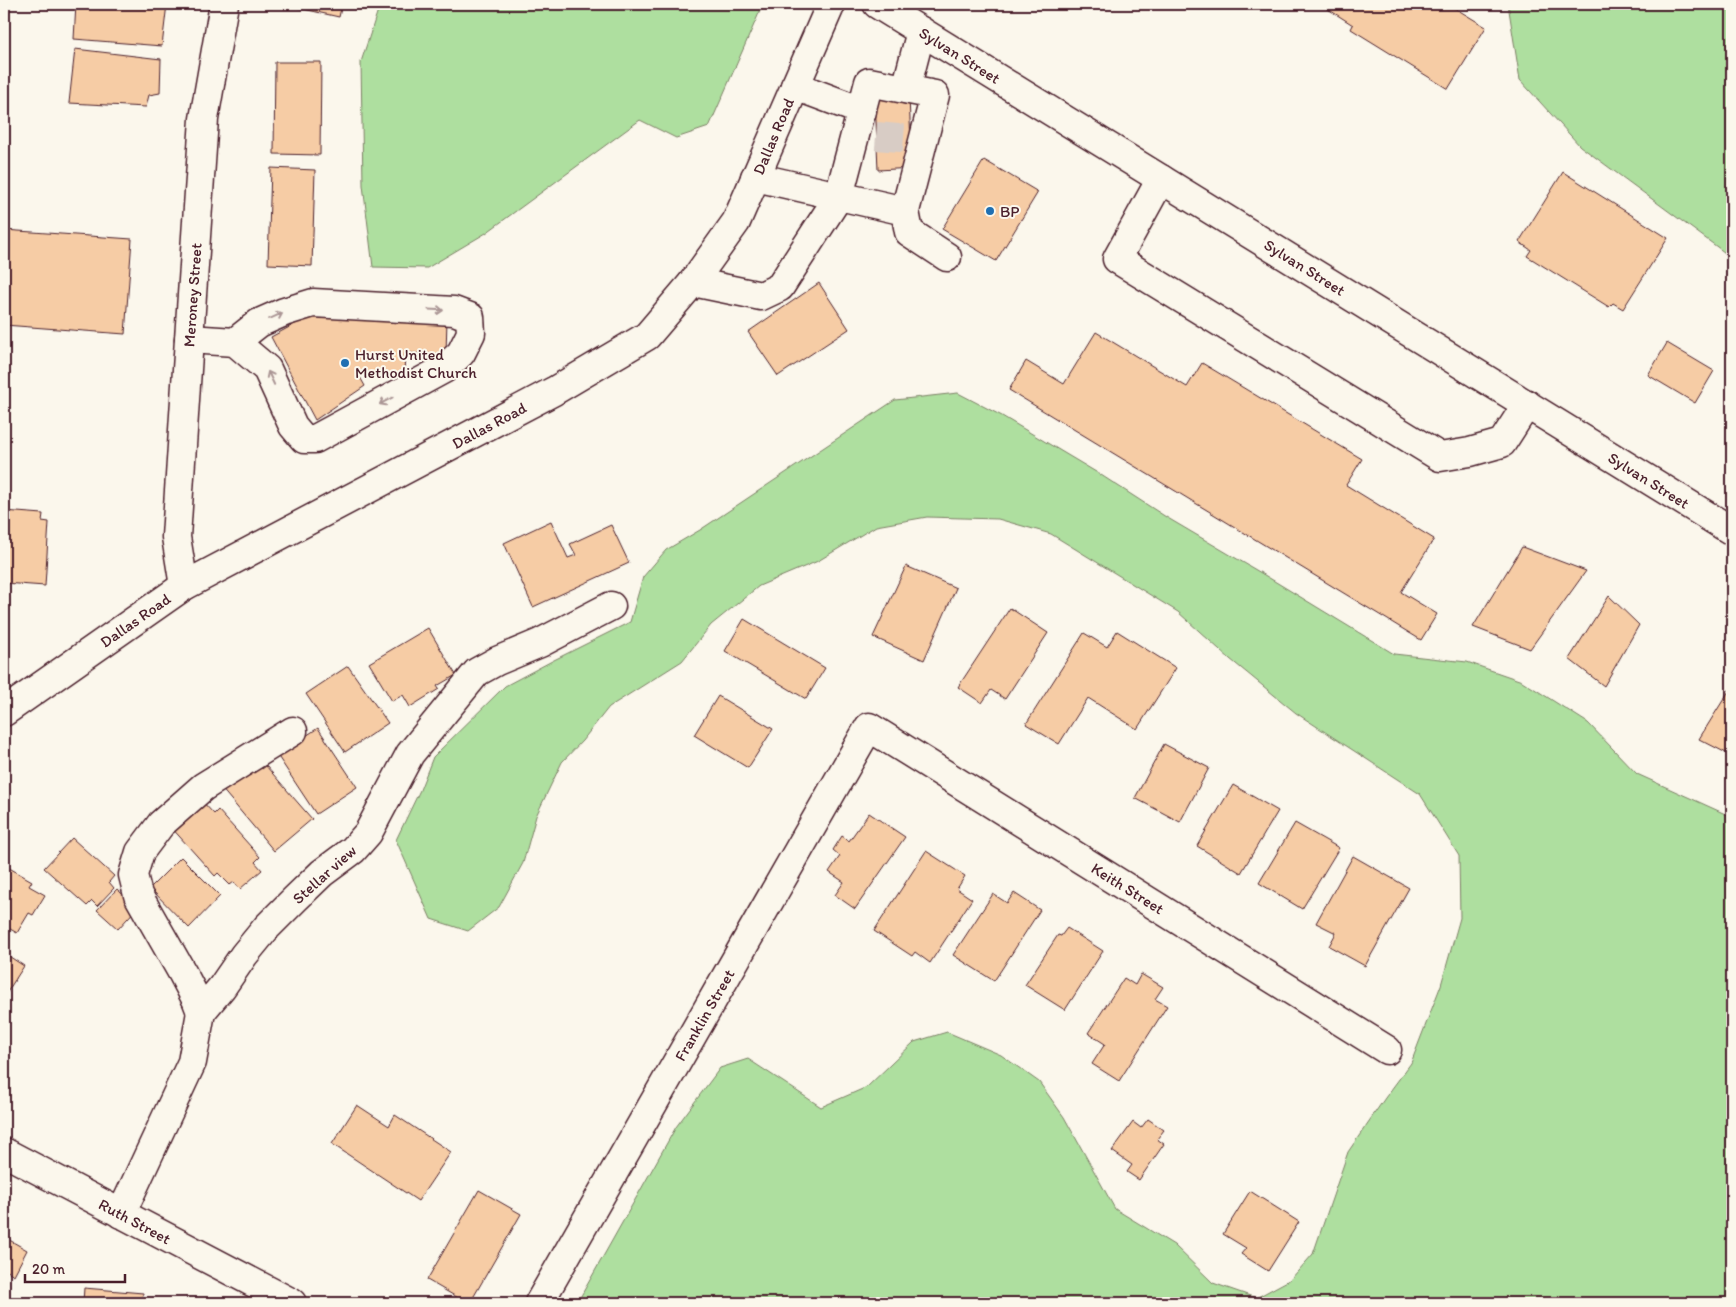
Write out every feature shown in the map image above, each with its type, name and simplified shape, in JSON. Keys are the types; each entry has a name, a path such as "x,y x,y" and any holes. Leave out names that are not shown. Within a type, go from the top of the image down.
{"street":[{"name":"Meroney Street","path":"184,586 176,537 204,119 224,4"},
{"name":"Dallas Road","path":"4,712 184,586 554,391 647,336 693,282 736,222 831,4"},
{"name":"Sylvan Street","path":"877,4 1732,531"},
{"path":"906,89 922,31"},
{"path":"693,282 761,296 780,287 839,196 865,127 869,82 935,95 917,140 905,211 909,232 947,257"},
{"path":"795,86 865,127"},
{"path":"755,177 905,211"},
{"path":"1161,179 1117,259 1440,457 1470,452 1502,443 1527,404"},
{"path":"189,339 235,342 267,369 293,426 304,439 315,439 444,369 461,353 471,333 470,317 454,311 313,303 284,312 259,323 235,342"},
{"name":"Stellar view","path":"121,1214 192,1062 201,1012 222,987 244,955 267,927 322,873 353,850 368,833 410,754 477,672 497,661 540,643 611,606"},
{"name":"Keith Street","path":"869,727 1387,1050"},
{"name":"Franklin Street","path":"539,1303 869,727"},
{"path":"201,1012 183,974 138,895 133,875 140,852 161,824 203,786 293,730"},
{"name":"Ruth Street","path":"4,1152 292,1303"}],"green space":[{"path":"380,4 763,4 709,127 676,138 640,120 486,233 427,268 373,267 363,185 361,62"},
{"path":"1508,4 1732,4 1732,258 1580,146 1520,80"},
{"path":"958,393 1002,416 1101,475 1166,517 1394,654 1467,662 1522,681 1588,723 1637,774 1732,817 1732,1303 577,1303 676,1127 720,1068 748,1059 821,1107 867,1087 914,1042 947,1032 1001,1055 1039,1082 1064,1117 1115,1209 1174,1245 1213,1283 1256,1298 1291,1279 1313,1254 1348,1152 1411,1063 1441,985 1460,918 1459,856 1420,794 1296,713 1230,659 1178,612 1051,534 998,519 927,517 876,526 818,561 759,586 711,625 682,661 609,707 582,741 562,762 536,816 523,863 499,907 468,931 431,919 396,840 420,790 433,757 505,686 630,622 643,577 666,550 700,530 895,400"}],"building":[{"path":"76,4 167,4 162,46 74,39"},
{"path":"281,4 342,4 339,17"},
{"path":"1320,4 1448,4 1486,27 1448,89 1351,29 1353,25"},
{"path":"75,49 161,59 160,93 149,95 146,107 69,103"},
{"path":"275,62 321,62 320,155 274,154"},
{"path":"909,96 912,168 878,170 875,97"},
{"name":"BP","path":"984,160 1038,192 996,261 942,229"},
{"path":"271,168 315,170 312,266 268,264"},
{"path":"1563,172 1668,238 1623,309 1613,303 1609,307 1527,256 1531,250 1519,242"},
{"path":"4,230 132,239 125,334 4,325"},
{"path":"819,283 849,329 778,376 748,332"},
{"name":"Hurst United Methodist Church","path":"319,311 447,319 446,354 405,353 404,374 357,372 365,386 315,420 271,337"},
{"path":"1096,332 1187,387 1202,363 1362,459 1346,485 1434,539 1401,592 1437,614 1421,640 1009,390 1026,361 1064,384"},
{"path":"1667,343 1714,371 1695,403 1648,375"},
{"path":"4,511 43,514 42,521 49,522 45,586 4,583"},
{"path":"551,521 568,558 576,555 570,544 611,525 629,563 533,607 504,543"},
{"path":"1522,547 1586,571 1530,649 1473,627"},
{"path":"906,566 956,588 924,660 873,637"},
{"path":"1609,596 1639,625 1604,686 1569,659"},
{"path":"1010,608 1048,633 1005,699 991,690 982,703 958,687"},
{"path":"744,619 825,668 806,699 725,651"},
{"path":"428,628 456,675 437,686 439,689 410,707 403,695 392,701 369,663"},
{"path":"1117,631 1176,668 1137,729 1088,698 1059,744 1026,724 1084,633 1107,647"},
{"path":"348,666 388,723 345,752 306,694"},
{"path":"1732,686 1732,756 1699,739"},
{"path":"718,696 773,729 748,768 694,735"},
{"path":"318,728 357,787 316,814 277,755"},
{"path":"1164,744 1209,768 1180,822 1135,798"},
{"path":"255,760 262,769 266,766 312,819 274,851 221,788"},
{"path":"1233,785 1278,811 1241,873 1197,846"},
{"path":"200,799 214,814 218,810 260,857 255,862 262,870 240,889 234,882 230,885 218,873 215,876 170,826"},
{"path":"869,813 905,837 855,909 835,895 844,882 829,872 840,856 833,850 842,836 849,841"},
{"path":"1295,823 1339,848 1302,909 1259,883"},
{"path":"72,838 114,876 109,882 114,888 97,906 92,901 87,906 44,868"},
{"path":"926,851 965,876 957,889 972,899 930,963 915,952 912,956 874,931"},
{"path":"1353,856 1409,888 1365,966 1329,946 1336,933 1316,923"},
{"path":"181,857 220,896 189,928 150,888"},
{"path":"4,865 32,881 29,886 45,895 33,915 29,913 17,933 4,927"},
{"path":"117,889 137,908 118,929 97,910"},
{"path":"1014,893 1040,910 994,981 953,955 993,894 1007,903"},
{"path":"1067,928 1103,951 1065,1010 1025,985 1058,935 1061,936"},
{"path":"4,953 24,966 4,997"},
{"path":"1141,974 1163,987 1155,999 1167,1006 1119,1081 1092,1064 1105,1044 1088,1033 1124,978 1135,985"},
{"path":"357,1105 389,1126 395,1115 451,1152 418,1201 332,1144"},
{"path":"1148,1119 1164,1130 1157,1139 1164,1144 1139,1180 1127,1172 1132,1165 1112,1151 1133,1122 1141,1128"},
{"path":"479,1190 521,1214 470,1303 467,1303 427,1280"},
{"path":"1250,1191 1299,1222 1268,1271 1241,1254 1246,1248 1223,1234"},
{"path":"4,1237 27,1250 14,1275 4,1269"},
{"path":"84,1288 143,1293 142,1303 76,1303 76,1301 83,1302"}],"tunnel":[{"path":"876,136 911,139"}],"place":[{"name":"BP","path":"990,211"},
{"name":"Hurst United Methodist Church","path":"345,363"}]}
